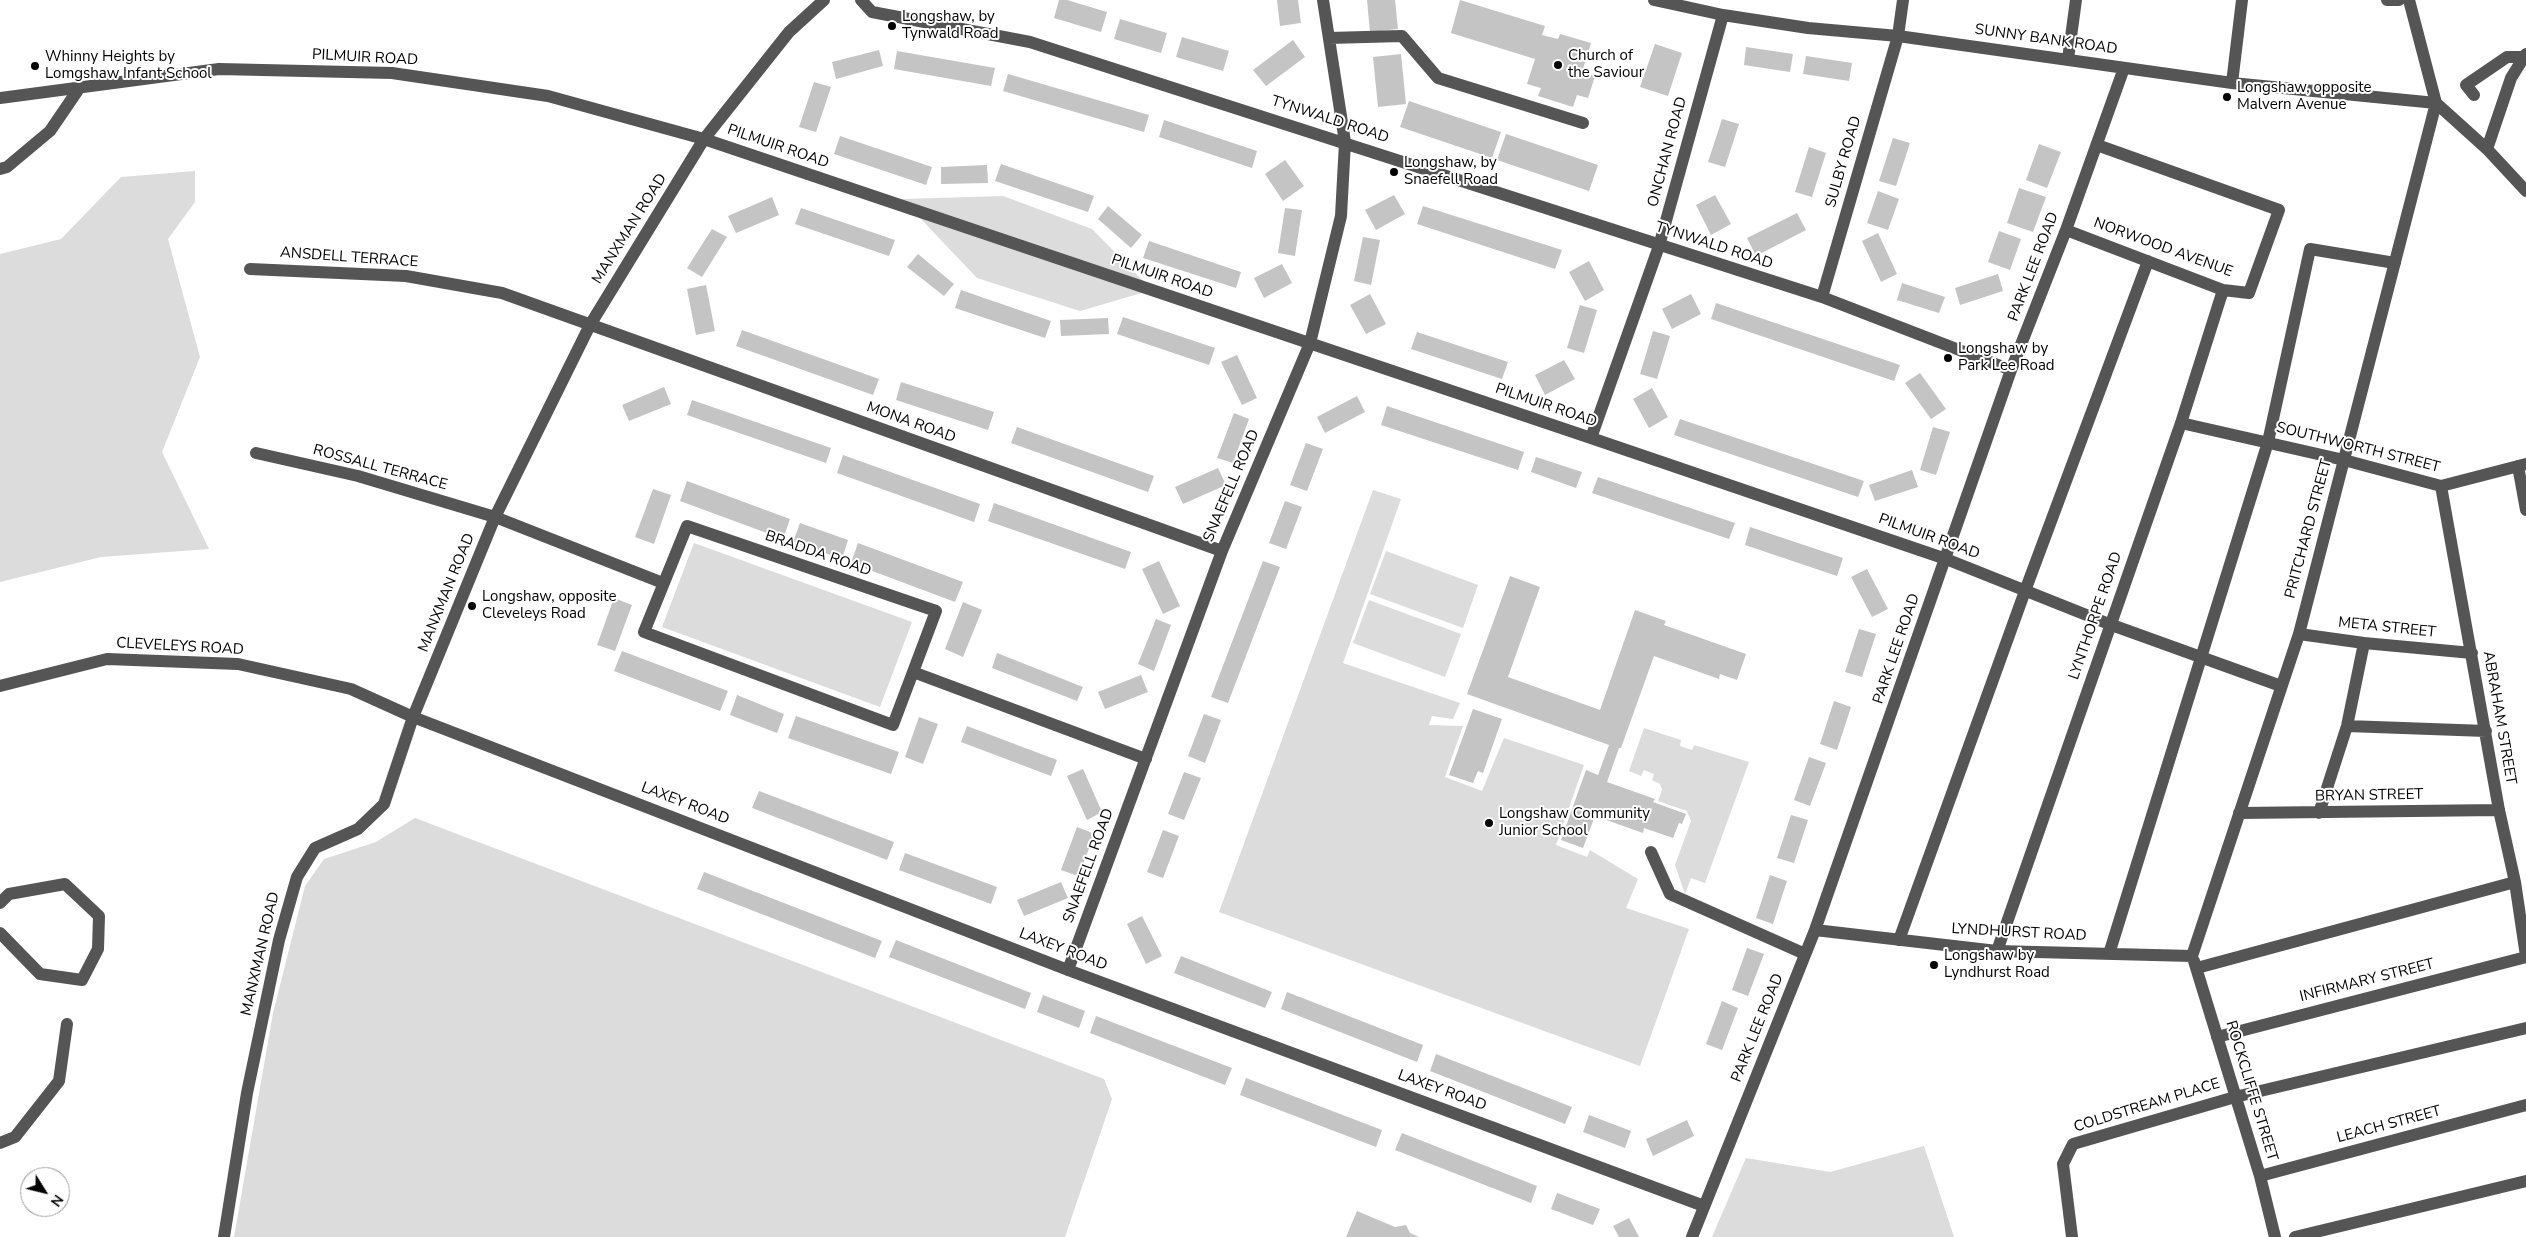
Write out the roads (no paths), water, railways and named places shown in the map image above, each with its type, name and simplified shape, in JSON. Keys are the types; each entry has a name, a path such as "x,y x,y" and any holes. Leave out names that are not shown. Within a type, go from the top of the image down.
{"street":[{"name":"MANXMAN ROAD","path":"224,1237 247,1093 279,940 297,877 315,848 358,830 384,804 413,717 495,517 590,325 704,140 789,32 824,0"},
{"name":"TYNWALD ROAD","path":"861,0 872,12 1030,42 1345,142 1659,246 1822,297 2012,370"},
{"name":"SNAEFELL ROAD","path":"1068,970 1222,551 1310,344 1341,216 1345,142 1323,0"},
{"name":"SUNNY BANK ROAD","path":"1654,0 1723,15 1808,28 1898,36 2232,83 2436,103"},
{"name":"SULBY ROAD","path":"1822,297 1898,36 1903,0"},
{"path":"2068,59 2076,0"},
{"path":"2232,83 2242,0"},
{"path":"2387,0 2399,0"},
{"path":"2409,0 2436,103 2487,149 2526,191"},
{"name":"ONCHAN ROAD","path":"1591,438 1659,246 1723,15"},
{"path":"1329,38 1402,36 1438,78 1583,123"},
{"path":"2474,95 2466,85 2507,56 2525,56"},
{"path":"2487,149 2511,78 2525,56"},
{"name":"PARK LEE ROAD","path":"1692,1237 1815,930 2012,370 2066,230 2124,68"},
{"name":"PILMUIR ROAD","path":"0,98 219,69 392,73 548,96 704,140 1591,438 1946,560 2110,624 2281,686"},
{"path":"0,169 7,167 50,132 80,87"},
{"name":"PRITCHARD STREET","path":"2194,962 2239,813 2298,634 2436,103"},
{"name":"NORWOOD AVENUE","path":"2066,230 2223,290 2249,293 2279,210 2097,145"},
{"path":"2109,954 2268,442 2310,248 2395,263"},
{"path":"1899,940 2025,591 2148,262"},
{"name":"ANSDELL TERRACE","path":"250,269 406,276 502,293 590,325"},
{"name":"LYNTHORPE ROAD","path":"1997,951 2181,423 2223,290"},
{"name":"MONA ROAD","path":"590,325 1222,551"},
{"name":"SOUTHWORTH STREET","path":"2181,423 2344,460 2441,486 2522,465"},
{"name":"ROSSALL TERRACE","path":"256,452 358,476 495,517"},
{"path":"2522,465 2526,510"},
{"name":"ABRAHAM STREET","path":"2441,486 2499,810 2515,882 2526,956"},
{"path":"495,517 664,583"},
{"name":"BRADDA ROAD","path":"687,526 936,611 892,725 644,632 664,583 687,526"},
{"name":"META STREET","path":"2298,634 2364,643 2472,653"},
{"path":"2319,814 2347,726 2364,643"},
{"name":"CLEVELEYS ROAD","path":"0,686 107,659 238,664 352,688 413,717"},
{"path":"913,672 1146,759"},
{"name":"LAXEY ROAD","path":"413,717 1068,970 1704,1206"},
{"path":"2347,726 2486,731"},
{"name":"BRYAN STREET","path":"2239,813 2319,814 2499,810"},
{"path":"1651,852 1670,894 1805,954"},
{"name":"LYNDHURST ROAD","path":"1815,930 1997,951 2109,954 2194,962 2515,882"},
{"path":"0,903 9,894 65,884 99,916 98,949 82,980 40,974 0,933"},
{"name":"INFIRMARY STREET","path":"2217,1037 2526,956"},
{"name":"ROCKCLIFFE STREET","path":"2194,962 2260,1176 2276,1237"},
{"path":"0,1143 15,1137 59,1081 67,1024"},
{"name":"COLDSTREAM PLACE","path":"2072,1237 2063,1164 2073,1144 2235,1097 2526,1028"},
{"name":"LEACH STREET","path":"2260,1176 2526,1105"},
{"path":"2295,1237 2526,1181"}],"place":[{"name":"Longshaw, by Tynwald Road","path":"892,26"},
{"name":"Church of the Saviour","path":"1558,65"},
{"name":"Whinny Heights by Lomgshaw Infant School","path":"35,66"},
{"name":"Longshaw, opposite Malvern Avenue","path":"2227,97"},
{"name":"Longshaw, by Snaefell Road","path":"1394,172"},
{"name":"Longshaw by Park Lee Road","path":"1948,358"},
{"name":"Longshaw, opposite Cleveleys Road","path":"472,606"},
{"name":"Longshaw Community Junior School","path":"1489,823"},
{"name":"Longshaw by Lyndhurst Road","path":"1934,965"}]}
